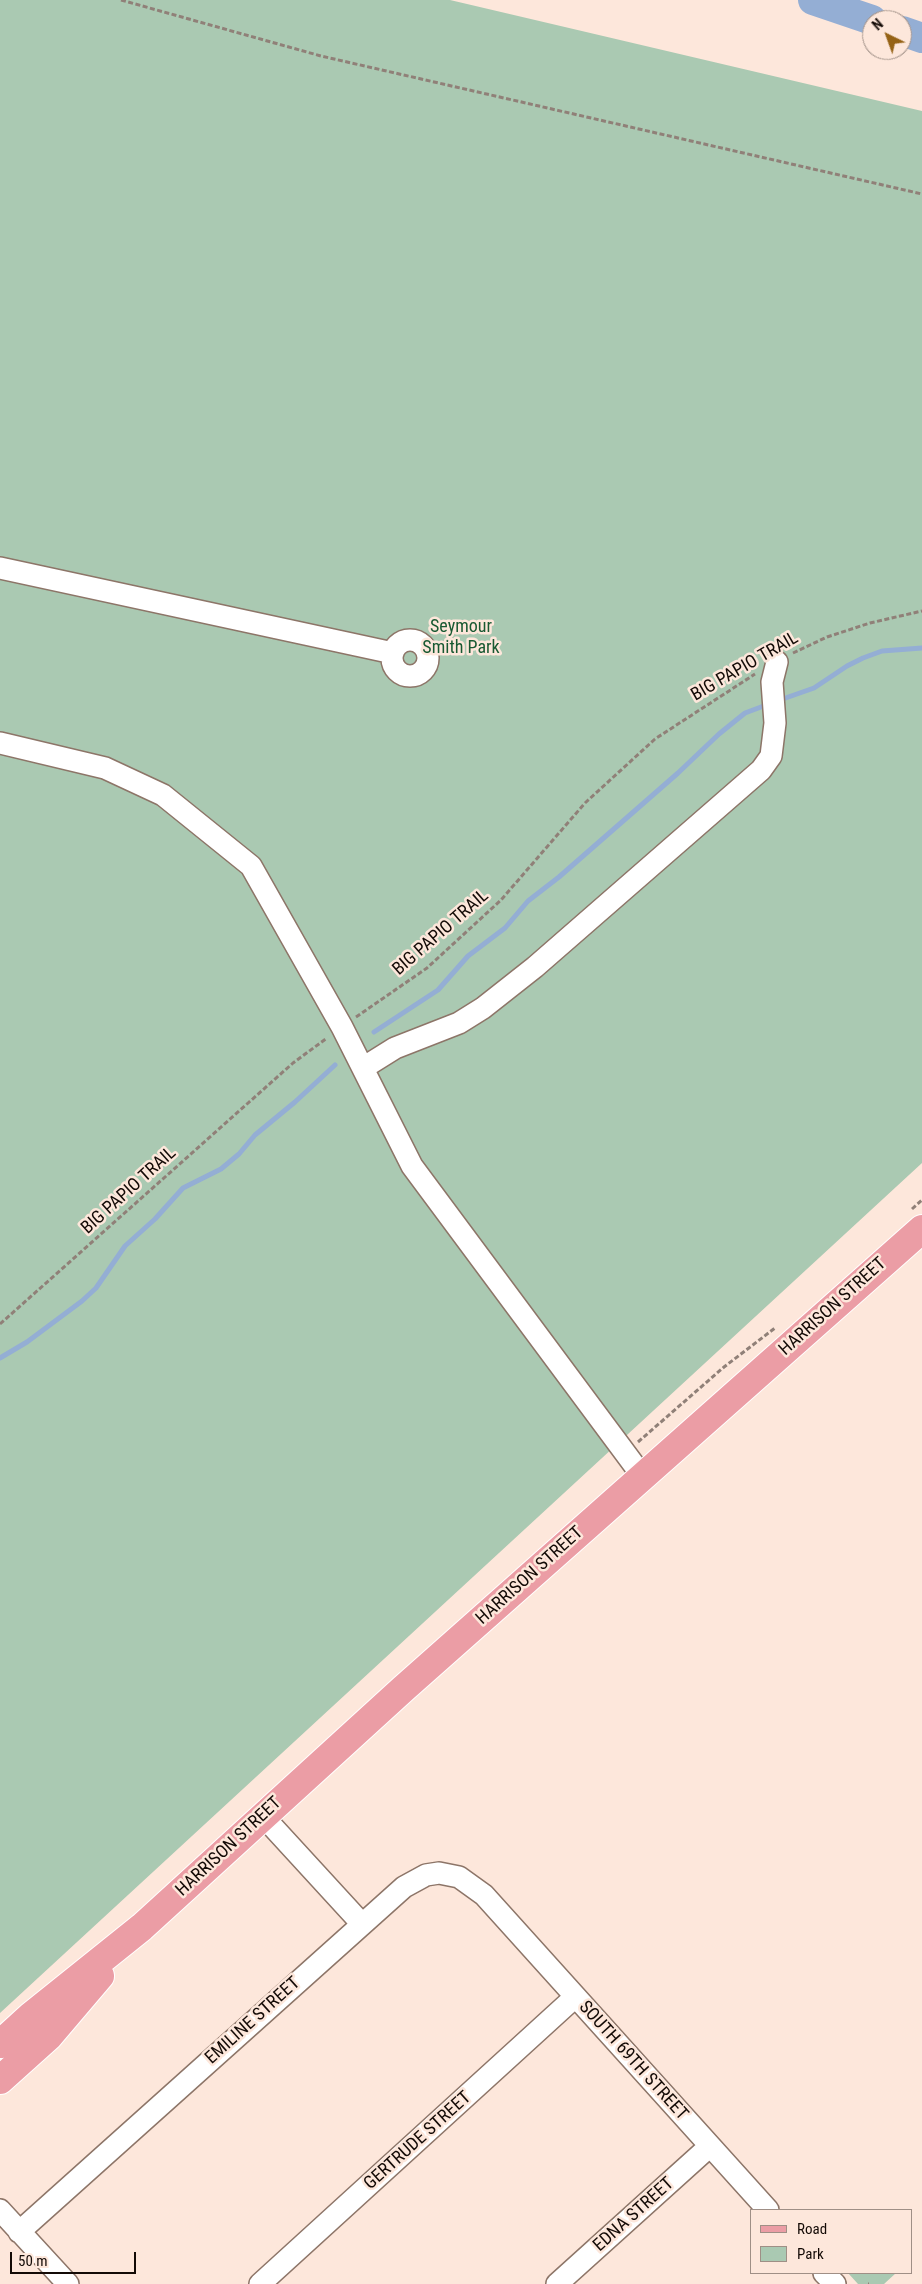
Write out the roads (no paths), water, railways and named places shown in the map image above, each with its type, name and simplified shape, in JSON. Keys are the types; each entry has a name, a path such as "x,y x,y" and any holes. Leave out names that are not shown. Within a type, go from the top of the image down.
{"main road":[{"name":"HARRISON STREET","path":"0,2044 31,2016 142,1927 262,1815 922,1229"},
{"name":"HARRISON STREET","path":"0,2080 49,2036 142,1927"}],"street":[{"path":"0,568 393,653"},
{"path":"363,1068 395,1048 460,1023 483,1008 535,967 754,777 771,756 774,698 772,682 777,662"},
{"path":"0,744 106,768 163,795 251,866 342,1026 412,1166 643,1477"},
{"path":"262,1815 362,1924"},
{"name":"EMILINE STREET","path":"19,2232 404,1887 426,1875 440,1873 465,1880 478,1889 500,1912"},
{"name":"SOUTH 69TH STREET","path":"500,1912 767,2209"},
{"name":"GERTRUDE STREET","path":"260,2284 576,1997"},
{"name":"EDNA STREET","path":"558,2284 710,2146"},
{"path":"0,2210 68,2284"},
{"path":"825,2274 835,2284"}],"waterway":[{"path":"813,0 862,17"},
{"path":"912,34 922,38"},
{"path":"777,701 814,688 847,666 882,651 922,648"},
{"path":"374,1032 438,990 468,956 505,928 528,901 559,877 678,773 719,734 745,713 769,704"},
{"path":"0,1358 27,1342 82,1301 96,1288 125,1246 155,1219 183,1188 221,1169 239,1154 255,1135 295,1102 335,1065"}],"park label":[{"name":"Seymour Smith Park","path":"461,638"}]}
